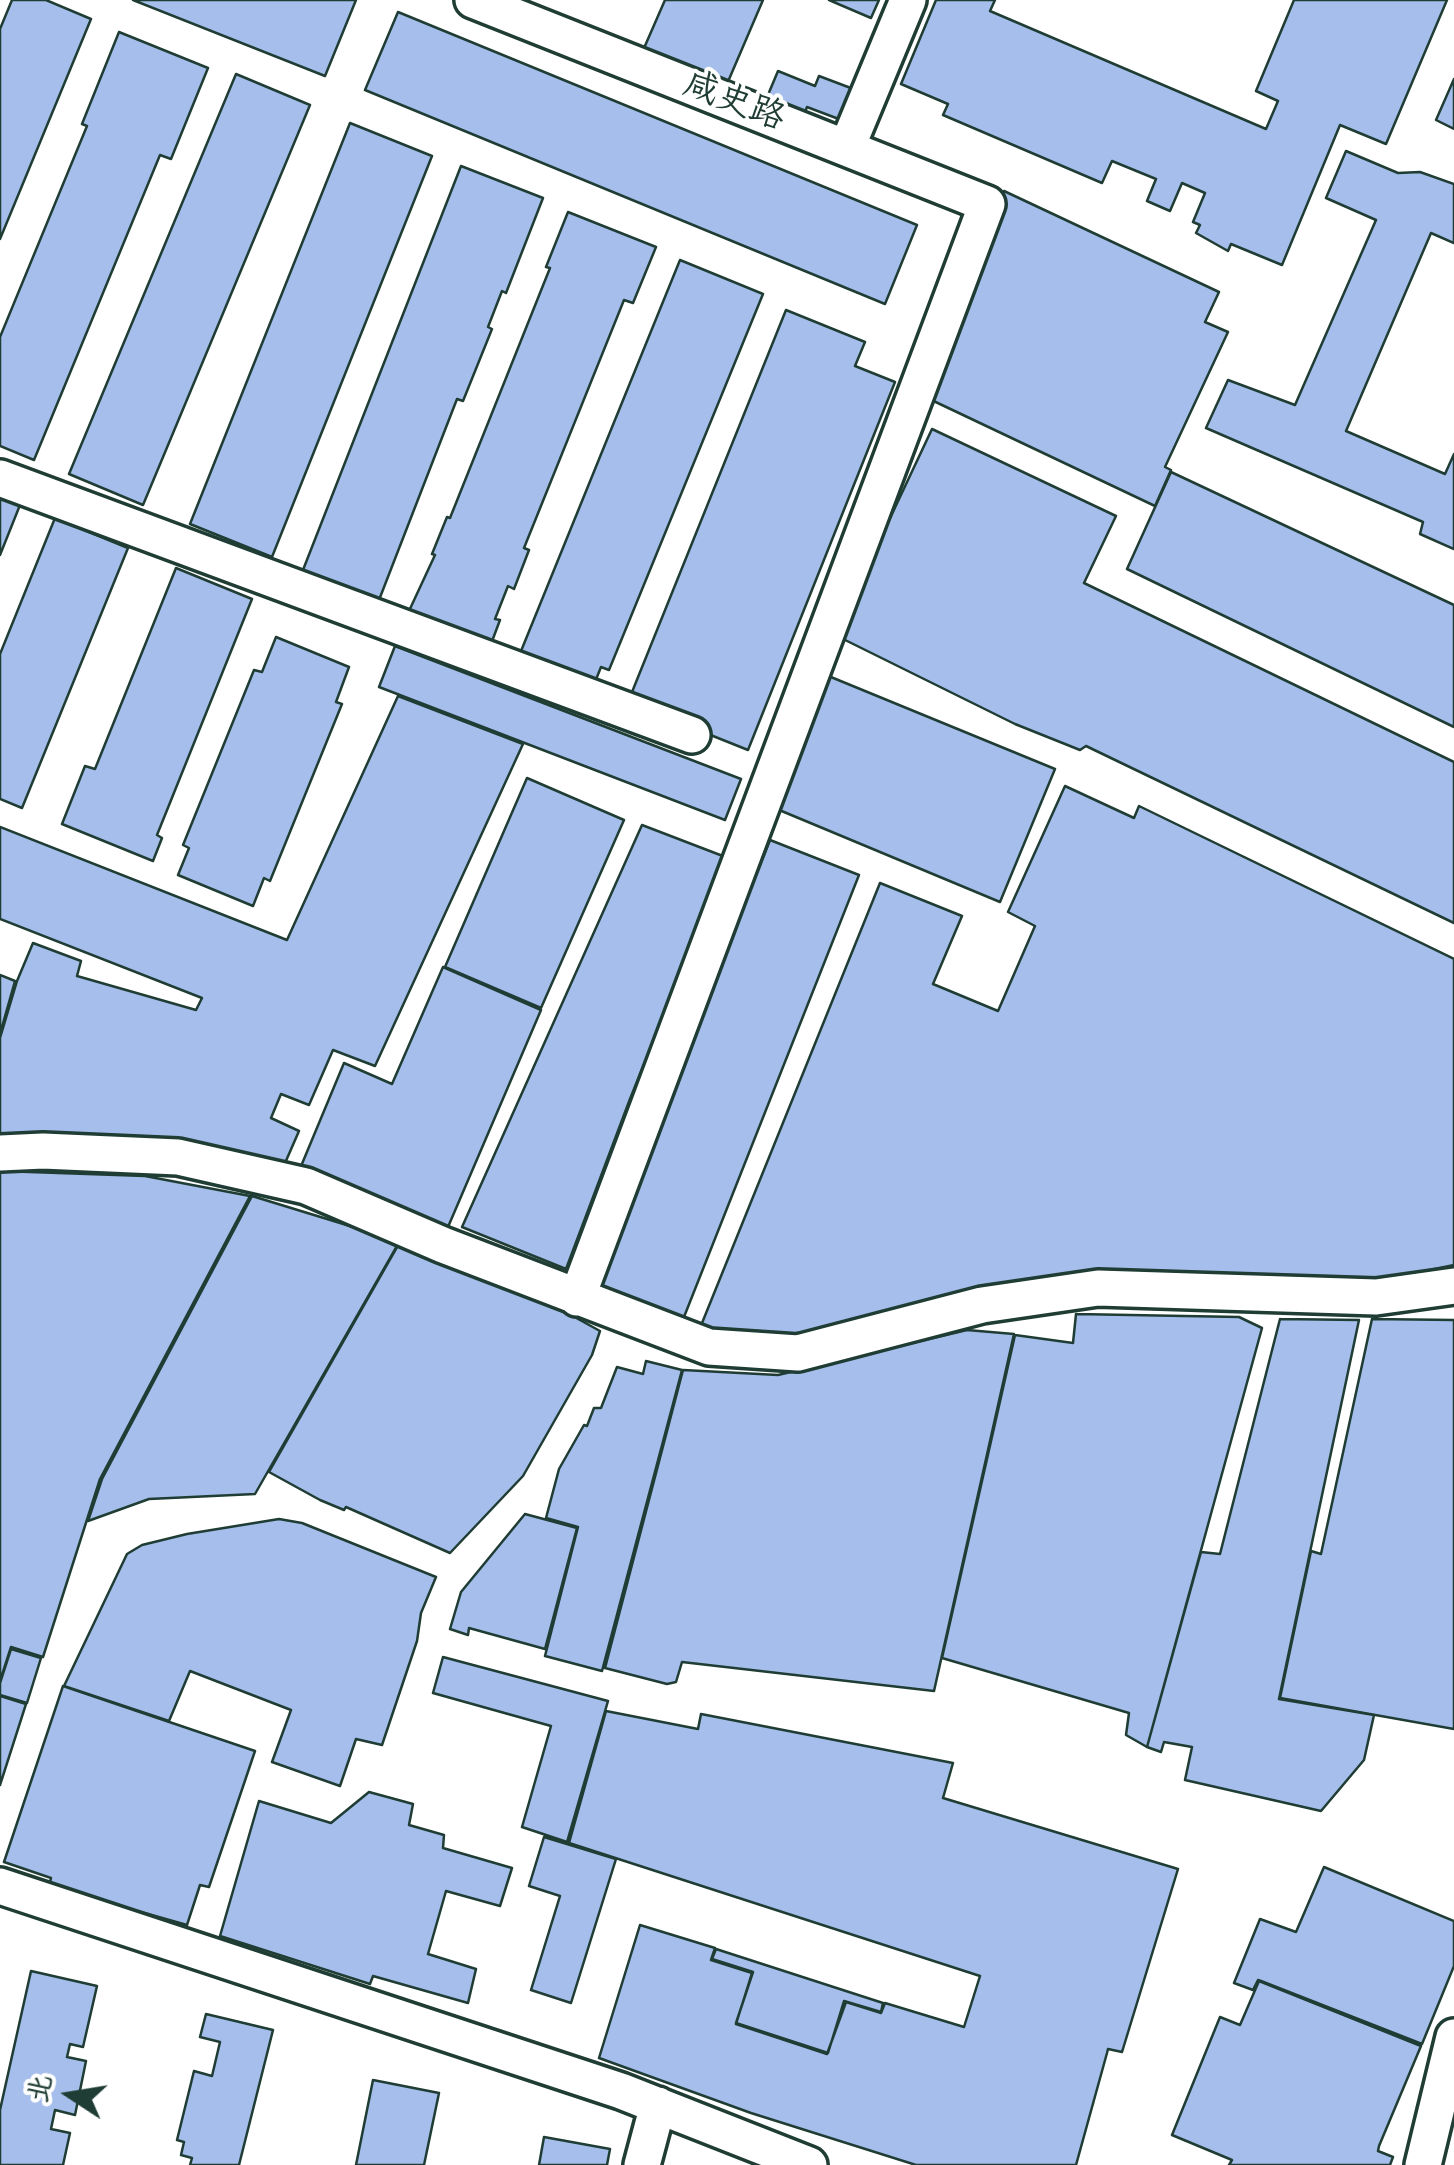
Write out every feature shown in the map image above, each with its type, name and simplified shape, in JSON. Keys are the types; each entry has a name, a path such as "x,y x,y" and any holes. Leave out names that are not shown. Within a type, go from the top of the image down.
{"street":[{"name":"咸史路","path":"473,0 987,204 577,1298"},
{"path":"847,147 908,0"},
{"path":"0,478 692,735"},
{"path":"0,1153 178,1157 306,1186 577,1298 709,1347 798,1353 982,1304 1098,1288 1376,1297 1454,1286"},
{"path":"0,1886 658,2105 809,2165"},
{"path":"1423,2165 1454,2037"},
{"path":"642,2165 658,2105"}],"building":[{"path":"12,0 46,0 91,19 0,239 0,29"},
{"path":"133,0 356,0 325,76"},
{"path":"665,0 763,0 724,91 641,55"},
{"path":"829,0 879,0 871,18"},
{"path":"936,0 995,0 990,11 1266,129 1278,101 1256,91 1294,0 1447,0 1386,144 1340,125 1282,265 1231,244 1228,251 1196,233 1200,225 1193,222 1205,193 1182,183 1170,211 1147,201 1156,179 1112,161 1102,183 943,115 948,104 901,84"},
{"path":"398,12 917,225 885,304 365,90"},
{"path":"119,32 208,68 171,159 160,155 34,460 0,446 0,337 87,126 82,124"},
{"path":"778,71 815,86 819,76 856,90 844,121 807,107 803,117 765,102"},
{"path":"236,74 310,105 143,505 69,474"},
{"path":"1454,79 1454,129 1436,120"},
{"path":"350,123 432,156 272,557 190,524"},
{"path":"1346,151 1398,173 1420,172 1454,184 1454,243 1431,233 1346,431 1445,474 1454,454 1454,549 1420,534 1423,522 1206,428 1228,380 1295,405 1376,220 1326,198"},
{"path":"461,166 543,198 506,293 502,291 488,327 492,329 463,401 457,399 379,600 303,570"},
{"path":"1004,191 1219,292 1205,322 1228,332 1165,467 1171,470 1155,506 923,396 962,279"},
{"path":"568,212 656,247 633,303 624,300 524,548 529,550 514,589 508,586 495,619 500,620 491,644 409,611 550,268 546,267"},
{"path":"680,260 763,294 609,670 601,667 593,687 519,656"},
{"path":"786,310 865,342 855,366 895,382 748,750 628,702"},
{"path":"932,429 1116,516 1084,583 1454,762 1454,923 1086,746 1080,750 1015,724 835,635"},
{"path":"1171,472 1454,605 1454,727 1127,569"},
{"path":"0,497 20,505 0,555"},
{"path":"55,518 128,548 22,808 0,799 0,654"},
{"path":"176,568 252,599 157,835 162,838 153,861 62,824 85,766 95,769"},
{"path":"276,637 349,667 336,702 342,704 270,881 264,878 253,906 178,875 189,848 183,845 254,670 262,672"},
{"path":"395,646 741,779 725,820 379,687"},
{"path":"826,675 1055,769 1000,902 772,807"},
{"path":"398,696 523,744 375,1066 333,1050 309,1105 281,1094 271,1118 299,1131 282,1170 170,1138 168,1150 0,1144 0,1038 33,943 81,961 77,976 196,1010 202,998 0,919 0,827 287,940"},
{"path":"527,778 624,820 541,1008 445,967"},
{"path":"1065,786 1134,818 1139,806 1454,959 1454,1265 1372,1282 1262,1285 786,1342 700,1328 880,883 962,916 933,984 998,1011 1035,926 1008,912"},
{"path":"642,825 728,858 566,1269 462,1227"},
{"path":"770,840 859,875 682,1322 593,1287"},
{"path":"443,967 541,1010 445,1234 299,1171 344,1063 392,1084"},
{"path":"0,975 15,981 0,1034"},
{"path":"0,1171 145,1176 250,1196 100,1479 43,1657 11,1647 0,1681"},
{"path":"252,1196 398,1244 255,1494 149,1499 88,1521 102,1479"},
{"path":"400,1242 529,1292 600,1331 592,1355 523,1476 450,1553 346,1507 344,1510 320,1500 269,1472"},
{"path":"1076,1314 1239,1317 1262,1328 1147,1747 1126,1735 1129,1713 942,1658 1015,1335 1073,1343"},
{"path":"1280,1319 1359,1320 1279,1699 1374,1715 1364,1760 1321,1811 1185,1780 1192,1747 1164,1742 1161,1752 1147,1747 1201,1552 1220,1554"},
{"path":"1372,1319 1454,1320 1454,1729 1280,1698 1311,1551 1321,1554"},
{"path":"967,1330 1014,1334 934,1691 682,1662 676,1682 667,1684 605,1668 683,1370 778,1375"},
{"path":"646,1361 682,1370 602,1671 545,1656 578,1527 546,1518 559,1469 594,1408 601,1408 617,1367 643,1374"},
{"path":"525,1514 577,1528 545,1649 469,1628 468,1635 450,1629 461,1592"},
{"path":"279,1519 302,1523 436,1577 421,1613 417,1641 382,1745 356,1739 340,1786 272,1762 291,1710 190,1671 169,1721 64,1686 127,1554 142,1545 187,1534"},
{"path":"11,1649 41,1658 27,1703 0,1695"},
{"path":"443,1657 608,1701 567,1842 522,1827 551,1726 433,1693"},
{"path":"63,1686 255,1751 209,1887 200,1885 187,1925 49,1886 51,1878 4,1862"},
{"path":"0,1696 26,1704 0,1785"},
{"path":"606,1711 698,1729 701,1714 953,1763 943,1798 1178,1869 1122,2052 1108,2049 1076,2165 916,2165 751,2113 599,2058 640,1925 715,1948 711,1960 752,1973 736,2024 827,2054 846,2002 881,2013 885,2003 964,2027 980,1976 569,1843"},
{"path":"369,1792 413,1804 409,1825 444,1835 443,1848 512,1868 500,1906 446,1891 428,1954 476,1969 468,2003 373,1976 370,1984 220,1936 259,1801 331,1823"},
{"path":"544,1837 616,1859 571,2003 531,1990 560,1896 529,1886"},
{"path":"1324,1867 1454,1921 1454,1966 1422,2044 1258,1980 1253,1990 1234,1983 1260,1919 1296,1932"},
{"path":"716,1949 883,2003 881,2012 844,2001 828,2053 736,2023 753,1972 712,1959"},
{"path":"31,1971 97,1986 83,2047 70,2044 67,2057 86,2061 75,2115 55,2110 51,2129 70,2133 63,2165 0,2165 0,2110"},
{"path":"1259,1981 1421,2046 1379,2146 1378,2151 1393,2157 1390,2165 1229,2165 1232,2160 1172,2135 1220,2017 1240,2025"},
{"path":"206,2014 273,2030 239,2165 190,2165 192,2158 181,2155 184,2142 177,2140 194,2071 212,2076 220,2042 200,2037"},
{"path":"373,2080 439,2093 424,2165 356,2165"},
{"path":"544,2137 610,2149 607,2165 539,2165"}]}
